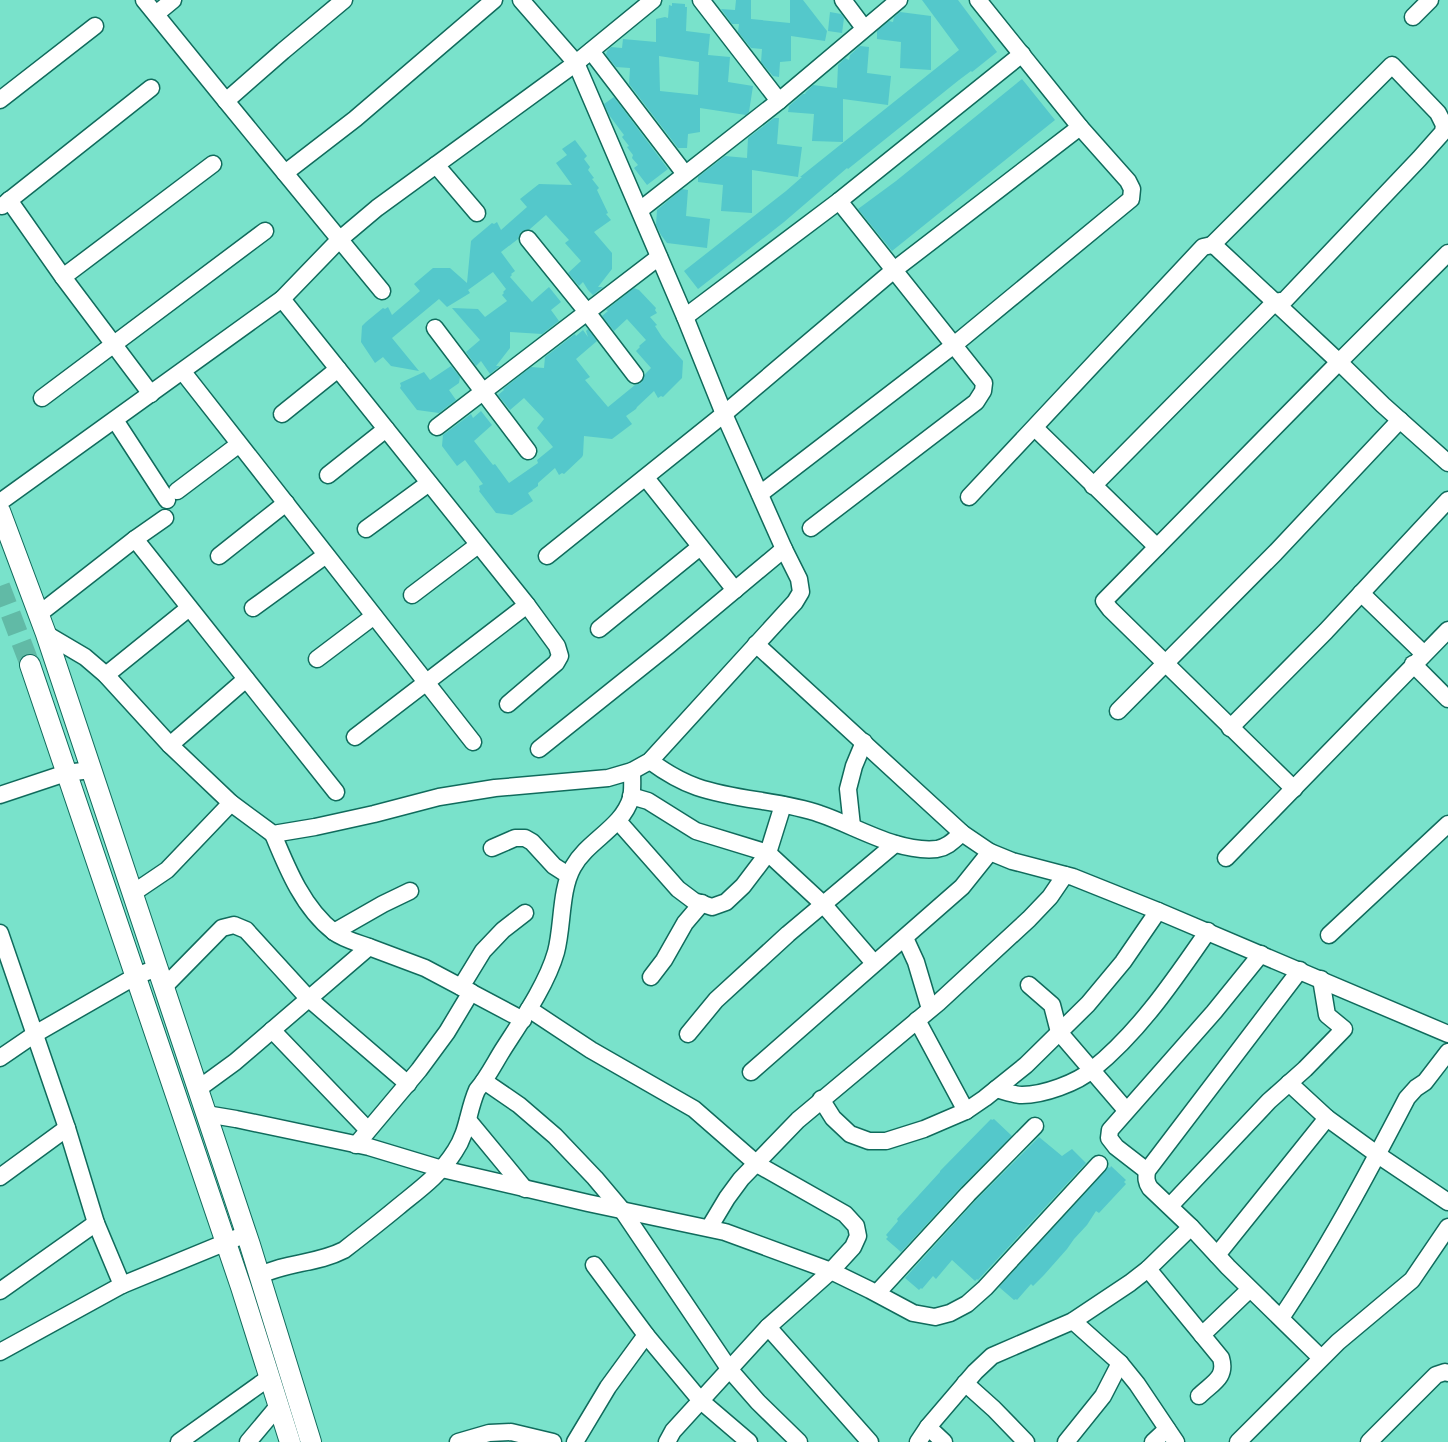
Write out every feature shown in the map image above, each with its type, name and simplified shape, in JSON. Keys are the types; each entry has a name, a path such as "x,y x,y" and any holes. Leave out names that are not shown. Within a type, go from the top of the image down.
{"street":[{"path":"144,0 382,291"},
{"path":"156,14 173,0"},
{"path":"226,102 344,0"},
{"path":"285,173 355,119 494,0"},
{"path":"273,834 374,814 439,797 494,788 608,778 632,771 650,761 794,602 800,592 799,580 724,414 660,257 576,63 521,0"},
{"path":"0,502 282,299 339,240 378,208 576,63 653,0"},
{"path":"701,0 779,101"},
{"path":"843,0 864,28"},
{"path":"640,210 779,101 899,0"},
{"path":"760,494 954,345 1131,199 1132,188 1128,181 1080,127 978,0"},
{"path":"1413,17 1430,0"},
{"path":"0,100 95,26"},
{"path":"591,51 685,174"},
{"path":"685,317 839,201 1022,54"},
{"path":"969,497 1203,247 1212,245 1392,65 1438,113 1444,125 1443,132 1285,300 1275,302 1094,486"},
{"path":"151,88 4,204 151,394"},
{"path":"547,556 724,414 894,270 1080,127"},
{"path":"63,278 213,164"},
{"path":"436,165 476,213"},
{"path":"811,528 976,402 983,391 984,383 839,201"},
{"path":"42,398 265,231"},
{"path":"528,239 635,375"},
{"path":"1212,245 1448,463"},
{"path":"1294,789 1164,664 1104,601 1448,253"},
{"path":"436,427 660,257"},
{"path":"282,299 527,605 556,646 560,656 556,663 508,704"},
{"path":"435,328 528,451"},
{"path":"282,414 338,369"},
{"path":"183,372 238,445 286,503 473,742"},
{"path":"115,420 172,495 238,445"},
{"path":"1118,711 1275,553 1400,420"},
{"path":"1035,428 1157,547"},
{"path":"328,476 386,429"},
{"path":"646,478 735,590"},
{"path":"366,529 429,483"},
{"path":"1230,728 1448,500"},
{"path":"219,556 286,503"},
{"path":"0,511 46,634 164,987 246,1234 311,1442"},
{"path":"39,614 165,518"},
{"path":"135,539 336,792"},
{"path":"412,595 478,544"},
{"path":"599,629 700,547"},
{"path":"538,749 784,550"},
{"path":"253,608 326,555"},
{"path":"1361,593 1419,659 1448,699"},
{"path":"355,736 527,605"},
{"path":"106,675 189,608"},
{"path":"317,659 374,616"},
{"path":"1226,858 1448,630"},
{"path":"46,634 85,657 106,675 170,745 230,803 273,834 288,871 311,908 334,932 361,948 425,968 466,990 526,1015 591,1050 694,1109 757,1164 845,1214 856,1226 858,1236 853,1247 831,1271 768,1328 673,1432 667,1442"},
{"path":"756,644 962,833 990,852 1012,861 1065,875 1158,910 1448,1034"},
{"path":"30,665 226,1241 290,1442"},
{"path":"170,745 246,679"},
{"path":"852,826 848,789 854,766 864,742"},
{"path":"650,761 672,776 698,787 737,797 819,813 895,844 938,848 950,844 962,833"},
{"path":"0,795 66,773 91,770"},
{"path":"259,1276 285,1266 324,1258 344,1250 426,1186 442,1169 456,1150 465,1132 472,1101 477,1090 526,1015 551,967 556,950 568,875 576,860 587,847 618,821 627,807 631,796 632,771"},
{"path":"631,796 648,802 696,831 768,853 823,904 874,963"},
{"path":"132,893 167,870 230,803"},
{"path":"618,821 678,889 694,901 712,907 726,902 743,886 768,853 783,805"},
{"path":"1329,935 1448,824"},
{"path":"492,848 515,838 525,838 532,842 554,866 568,875"},
{"path":"688,1034 716,1000 788,934 895,844"},
{"path":"750,1072 962,887 990,852"},
{"path":"709,1228 741,1179 798,1120 930,1009 1029,919 1050,896 1065,875"},
{"path":"334,932 410,891"},
{"path":"651,977 664,960 685,923 702,903"},
{"path":"821,1100 834,1118 850,1134 869,1141 886,1140 924,1129 966,1111 1026,1065 1088,1004 1122,962 1158,910"},
{"path":"356,1144 408,1084 447,1032 483,951 503,930 525,913"},
{"path":"164,987 222,928 234,925 246,930 308,998 408,1084"},
{"path":"996,1089 1021,1096 1046,1092 1080,1078 1092,1070 1132,1032 1174,981 1208,931"},
{"path":"0,933 67,1128 96,1223 122,1285"},
{"path":"904,938 916,962 930,1009"},
{"path":"198,1089 235,1062 272,1030 361,948"},
{"path":"1147,1172 1116,1147 1110,1138 1110,1130 1214,1012 1261,954"},
{"path":"0,1058 35,1034 136,976 157,968"},
{"path":"1300,970 1147,1172 1147,1183 1192,1227 1250,1289 1322,1358"},
{"path":"1170,1206 1251,1119 1344,1029 1327,1015 1321,979"},
{"path":"1029,986 1052,1005 1059,1032 1126,1110"},
{"path":"917,1020 966,1111"},
{"path":"272,1030 368,1130"},
{"path":"1281,1318 1308,1278 1332,1237 1378,1155 1407,1098 1425,1082 1448,1052"},
{"path":"484,1081 519,1105 555,1136 595,1178 622,1210 730,1370 758,1402 799,1442"},
{"path":"1289,1083 1327,1118 1448,1202"},
{"path":"206,1114 356,1144 442,1169 525,1189 725,1232 831,1271 913,1313 935,1316 950,1314 967,1304 985,1288 1099,1164"},
{"path":"1218,1255 1327,1118"},
{"path":"468,1120 525,1189"},
{"path":"877,1293 968,1194 1035,1126"},
{"path":"0,1177 67,1128"},
{"path":"0,1291 96,1223"},
{"path":"918,1442 928,1427 992,1356 1072,1321 1148,1269 1192,1227"},
{"path":"1238,1442 1338,1342 1412,1280 1448,1227"},
{"path":"0,1352 122,1285 246,1234"},
{"path":"594,1265 646,1335 701,1401 749,1442"},
{"path":"1148,1269 1221,1358 1224,1367 1222,1375 1199,1396"},
{"path":"1202,1335 1250,1289"},
{"path":"1072,1321 1120,1363 1137,1384 1171,1436 1153,1442"},
{"path":"768,1328 870,1442"},
{"path":"575,1442 608,1386 646,1335"},
{"path":"1066,1442 1103,1396 1120,1363"},
{"path":"1369,1442 1436,1376 1445,1372 1448,1373"},
{"path":"178,1442 270,1377"},
{"path":"966,1383 1026,1442"},
{"path":"248,1442 279,1405"},
{"path":"928,1427 944,1442"},
{"path":"458,1442 489,1432 511,1432 553,1442"}],"building":[{"path":"736,0 751,0 751,19 790,23 790,0 803,0 827,31 825,41 791,36 791,61 780,62 779,77 773,76 761,62 762,49 751,48 738,32 739,24 732,24 721,9 735,10"},
{"path":"922,0 958,0 997,52 847,168 784,222 698,289 684,271 786,191 802,177 800,177 959,50"},
{"path":"672,3 685,4 685,7 687,7 686,31 710,34 708,55 730,57 728,82 753,86 749,112 746,115 700,108 700,132 688,134 687,148 678,148 629,84 630,68 616,67 606,55 611,47 622,48 623,39 656,42 656,19 668,18 669,5 672,6","holes":["659,56 699,62 698,95 660,91"]},
{"path":"830,12 841,14 844,18 842,33 828,31"},
{"path":"900,12 931,16 931,70 900,68 901,42 877,39 877,31 889,21 893,22 894,17"},
{"path":"860,46 869,47 867,73 891,76 888,105 843,99 843,142 812,141 814,114 788,112 789,106 805,94 813,85 837,88 838,65 845,58 849,60 850,55"},
{"path":"1022,79 1055,120 892,251 858,209 896,181"},
{"path":"614,97 668,169 647,185 634,168 638,165 632,158 633,155 627,147 629,146 622,137 624,135 609,115 604,104"},
{"path":"774,118 779,118 777,144 802,147 798,177 752,170 752,213 721,211 723,185 698,182 698,177 725,156 747,158 748,138"},
{"path":"575,140 587,156 584,159 590,167 588,170 599,188 597,190 608,213 606,214 611,220 594,232 612,253 612,269 598,287 603,287 593,295 583,282 579,286 568,273 581,261 565,243 569,240 546,215 530,229 521,232 518,239 501,252 515,271 510,277 532,302 549,287 561,302 551,310 559,321 542,334 510,332 510,348 496,366 500,366 490,374 481,361 476,366 466,352 480,340 452,308 478,309 485,317 507,301 502,295 506,289 493,272 468,290 470,293 447,307 439,299 392,338 419,371 391,366 383,357 375,363 361,342 362,326 383,308 388,307 392,315 420,291 414,284 433,268 450,268 467,283 471,241 473,239 492,223 497,222 501,230 527,207 520,199 539,184 572,185 556,163 567,155 562,149"},
{"path":"682,189 688,190 686,216 710,219 707,248 667,243 656,225 657,210"},
{"path":"634,288 639,290 656,308 657,313 650,317 657,325 655,326 662,337 683,361 682,378 663,397 658,398 654,391 626,416 632,424 612,439 584,436 582,457 564,474 559,475 555,468 538,483 538,486 528,493 533,501 512,515 496,513 479,491 479,486 483,484 465,460 457,466 442,446 443,435 471,414 473,418 481,411 492,425 474,441 509,483 538,463 537,460 553,447 537,428 544,419 524,398 510,410 498,395 531,367 544,368 545,357 575,334 576,336 583,330 588,337 586,331 588,329 597,341 576,359 590,377 585,380 608,407 635,385 641,383 645,374 651,368 636,351 646,340 627,319 614,331 602,316 608,311 606,310"},
{"path":"451,366 460,377 459,383 449,390 456,400 439,413 417,410 400,388 400,383 424,372 430,380"},
{"path":"991,1119 994,1119 1012,1136 961,1187 901,1252 886,1239 888,1237 886,1235 898,1221 897,1219 940,1171"},
{"path":"1039,1137 1062,1156 1072,1149 1086,1163 978,1280 975,1281 952,1260 936,1279 933,1276 922,1289 919,1290 905,1278 975,1201"},
{"path":"1111,1166 1126,1180 1124,1182 1126,1184 1099,1213 1096,1211 1087,1225 1044,1275 1033,1286 1031,1284 1017,1300 1014,1300 999,1287 1108,1167 1110,1168"}],"tunnel":[{"path":"0,586 30,665"}]}
